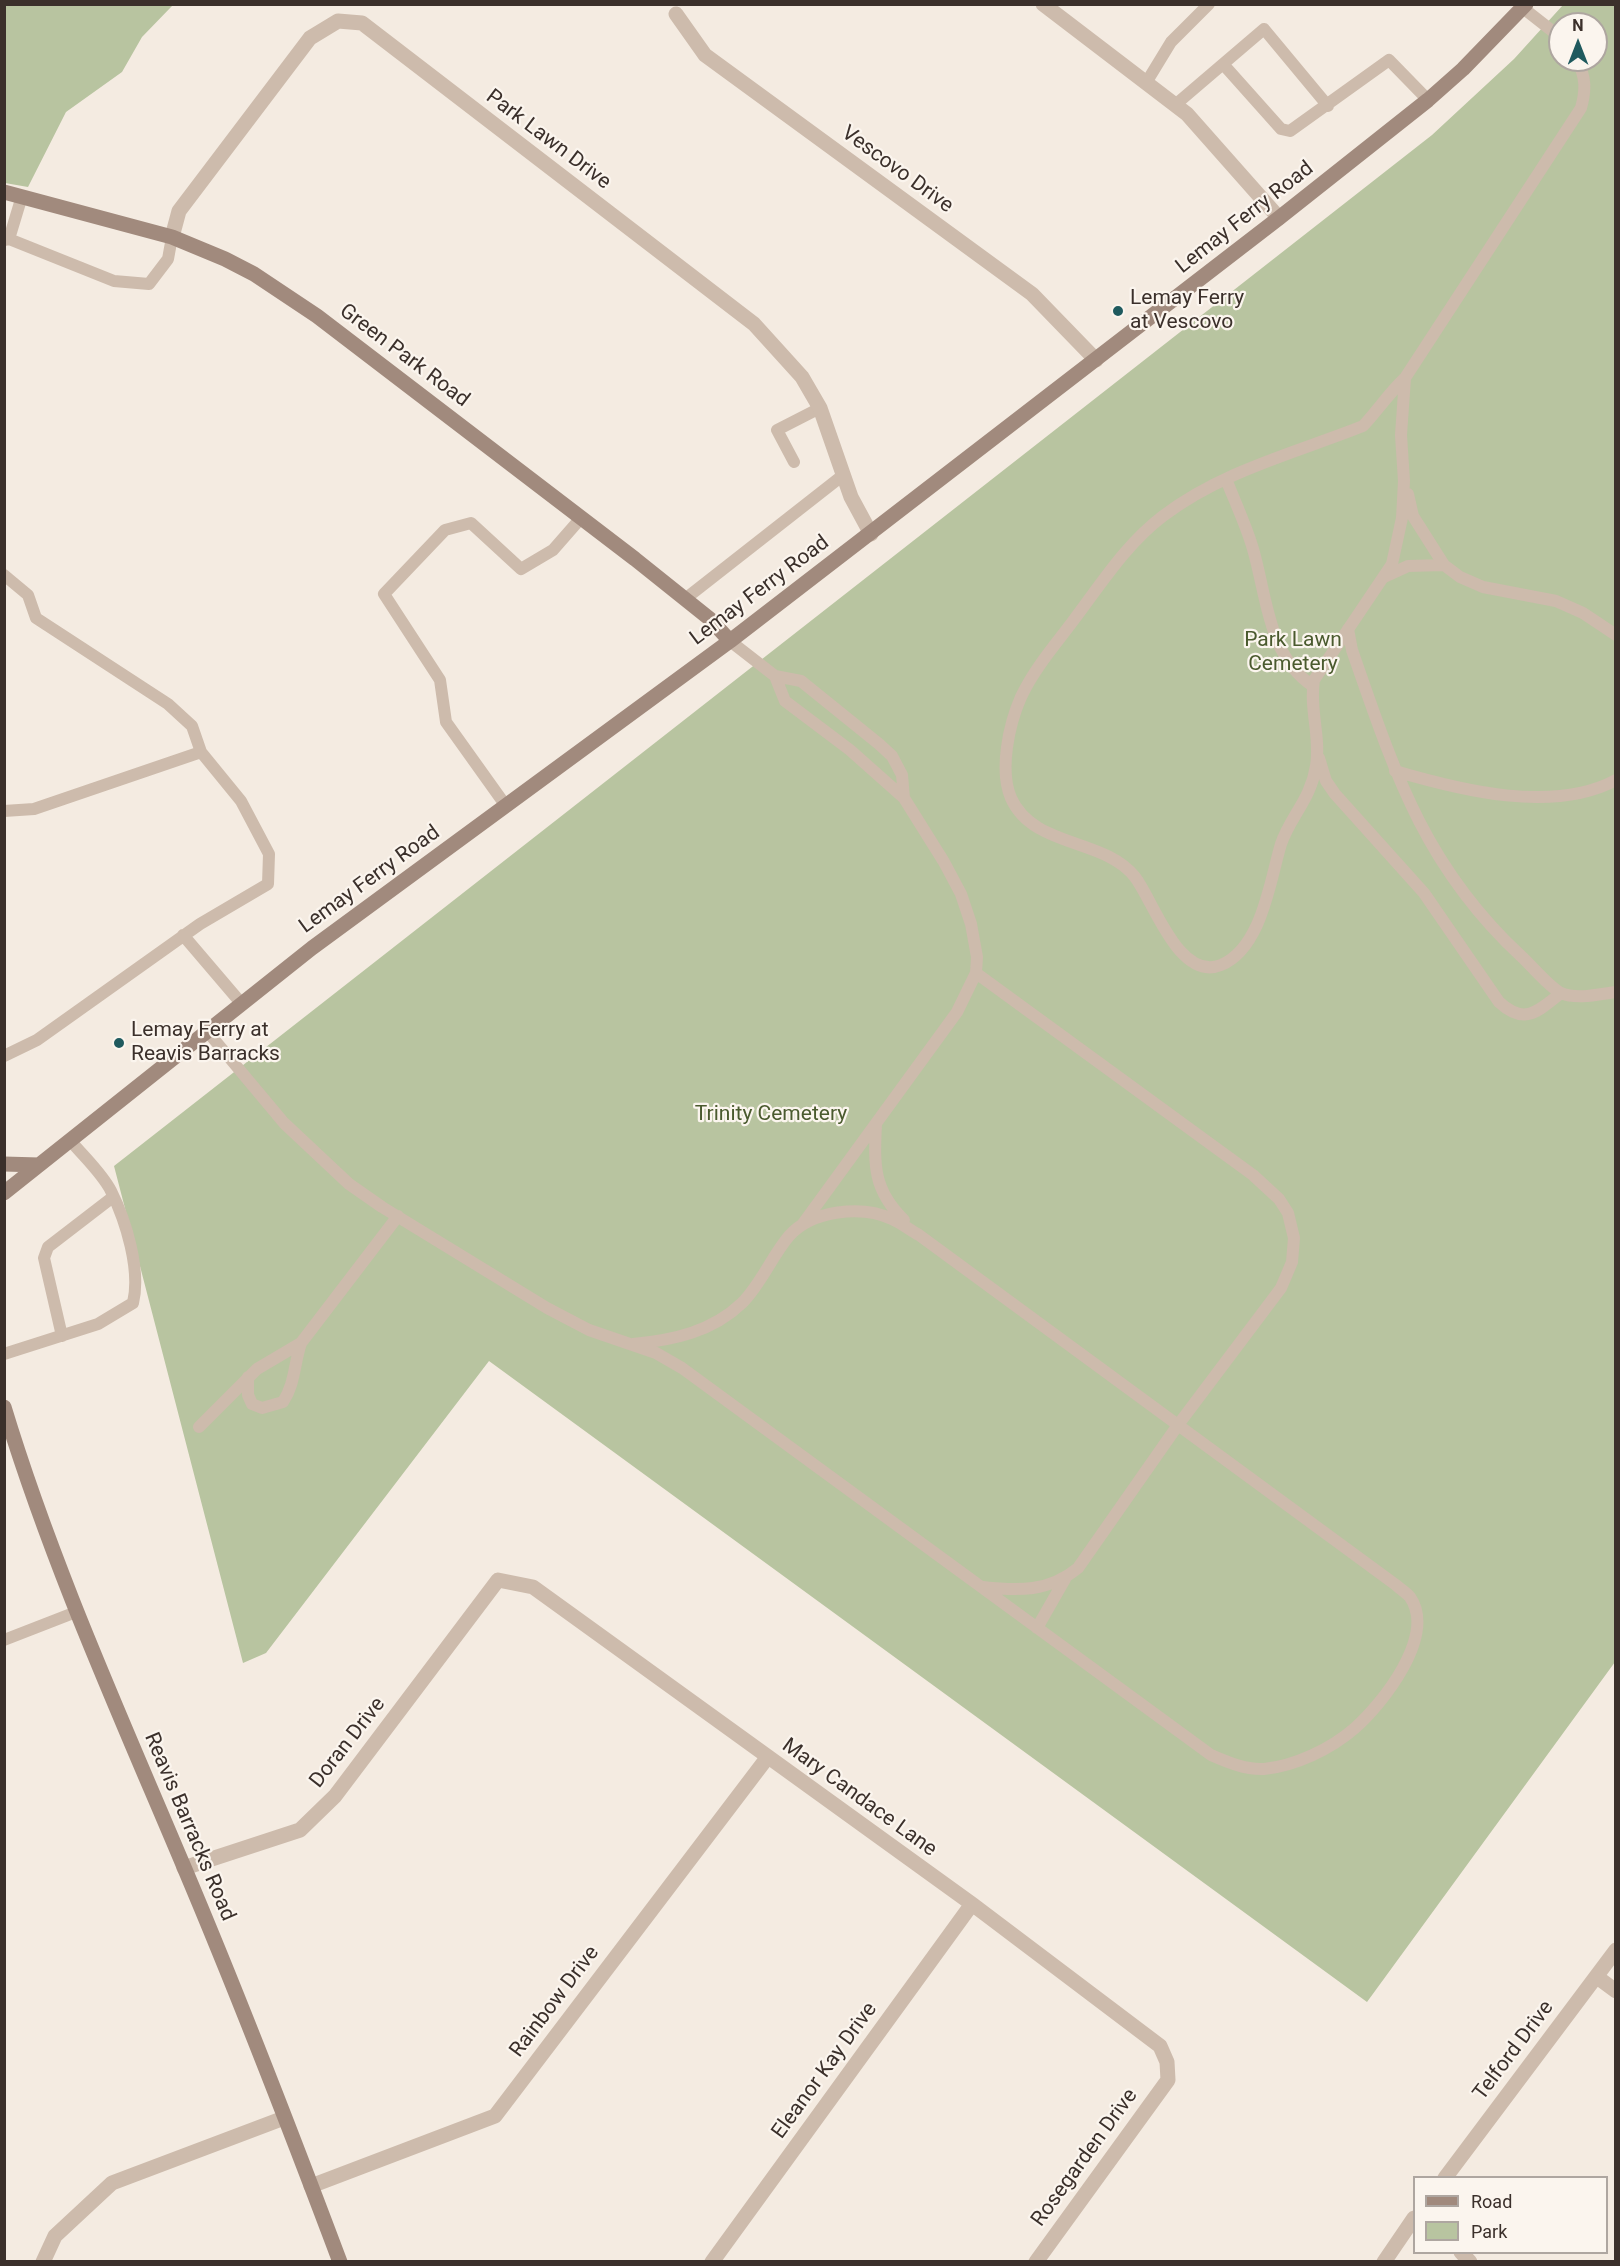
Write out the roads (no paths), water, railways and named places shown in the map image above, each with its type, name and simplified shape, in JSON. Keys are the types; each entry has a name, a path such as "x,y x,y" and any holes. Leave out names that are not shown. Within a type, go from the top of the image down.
{"main road":[{"name":"Lemay Ferry Road","path":"4,1193 241,1003 730,641 1278,218 1428,100 1525,6"},
{"name":"Green Park Road","path":"4,192 172,237 225,259 280,291 581,518 710,619 730,641"},
{"path":"4,1164 39,1165"},
{"name":"Reavis Barracks Road","path":"4,1407 76,1612 184,1868 340,2262"}],"street":[{"path":"1043,4 1187,114 1278,218"},
{"name":"Vescovo Drive","path":"676,14 705,55 1032,294 1096,360"},
{"name":"Park Lawn Drive","path":"172,237 179,211 310,38 338,21 362,24 754,324 796,369 820,408 842,476 871,534"},
{"name":"Mary Candace Lane","path":"498,1580 533,1587 766,1758 972,1904 1160,2046 1167,2062 1168,2080"},
{"name":"Doran Drive","path":"184,1868 300,1830 335,1796 498,1580"},
{"name":"Rainbow Drive","path":"311,2186 495,2116 766,1758"},
{"name":"Eleanor Kay Drive","path":"712,2262 972,1904"},
{"name":"Telford Drive","path":"1447,2176 1616,1950"},
{"path":"1597,1977 1616,1991"},
{"name":"Rosegarden Drive","path":"1036,2262 1168,2080"},
{"path":"43,2262 60,2231 112,2183 284,2118"},
{"path":"1384,2262 1413,2219"}],"lane":[{"path":"1146,83 1171,42 1209,4"},
{"path":"1525,6 1548,27"},
{"path":"1175,105 1264,29 1328,106"},
{"path":"1223,64 1281,129 1290,130 1328,106 1389,60 1428,100"},
{"path":"1317,754 1311,787 1282,842 1264,911 1244,945 1220,966 1206,967 1193,963 1182,953 1134,876 1117,861 1042,830 1022,815 1012,800 1006,768 1012,729 1020,699 1034,673 1121,556 1144,533 1164,515 1226,479 1267,460 1363,426 1386,396 1405,378 1581,108 1586,92 1582,72"},
{"path":"22,196 7,239 114,281 149,284 168,259 172,237"},
{"path":"1405,378 1401,435 1404,481 1397,543 1392,564 1324,662 1312,686 1310,699 1317,754 1326,781 1335,794 1424,893 1499,1002 1509,1012 1529,1014 1540,1010 1561,993"},
{"path":"794,462 777,430 820,408"},
{"path":"685,599 842,476"},
{"path":"1226,479 1252,546 1282,655 1290,667 1312,686"},
{"path":"1404,481 1413,516 1444,565 1460,577 1483,587 1556,601 1583,614 1616,635"},
{"path":"506,806 446,722 440,680 384,594 445,530 471,523 521,569 553,550 581,518"},
{"path":"1384,577 1408,566 1444,565"},
{"path":"4,575 27,595 36,618 168,704 192,726 201,752 241,801 269,854 268,884 183,935 37,1040 4,1056"},
{"path":"1348,628 1352,650 1395,771 1427,838 1458,888 1498,935 1561,993 1581,996 1616,992"},
{"path":"730,641 775,676 801,681 879,744 892,756 902,775 904,798"},
{"path":"633,1344 689,1335 725,1316 743,1302 790,1235 801,1226 957,1012 976,974 977,957 971,924 961,894 904,798 850,750 785,701 775,676"},
{"path":"4,811 34,808 201,752"},
{"path":"1395,771 1438,783 1493,794 1538,796 1577,794 1602,787 1616,780"},
{"path":"183,935 241,1003"},
{"path":"976,974 1253,1175 1278,1199 1288,1213 1294,1238 1292,1262 1281,1288 1178,1425 1078,1568 1065,1579 1047,1586 1009,1590 982,1587"},
{"path":"207,1031 284,1123 349,1184 548,1308 589,1330 633,1344 682,1368 1211,1755 1233,1764 1262,1769 1289,1764 1323,1750 1355,1728 1404,1668 1413,1647 1416,1628 1411,1598 919,1235 891,1218 865,1211 836,1213 801,1226"},
{"path":"876,1123 874,1160 883,1197 919,1235"},
{"path":"4,1354 98,1324 133,1303 136,1287 132,1249 110,1189 70,1140"},
{"path":"62,1336 44,1258 48,1247 113,1197"},
{"path":"199,1427 248,1377 263,1365 300,1343 398,1216"},
{"path":"248,1377 248,1395 252,1404 262,1408 283,1402 291,1390 300,1343"},
{"path":"1037,1628 1065,1579"},
{"path":"4,1640 76,1612"}],"place":[{"name":"Lemay Ferry at Vescovo","path":"1118,311"},
{"name":"Lemay Ferry at Reavis Barracks","path":"119,1043"}],"park label":[{"name":"Park Lawn Cemetery","path":"1293,653"},
{"name":"Trinity Cemetery","path":"771,1115"}]}
